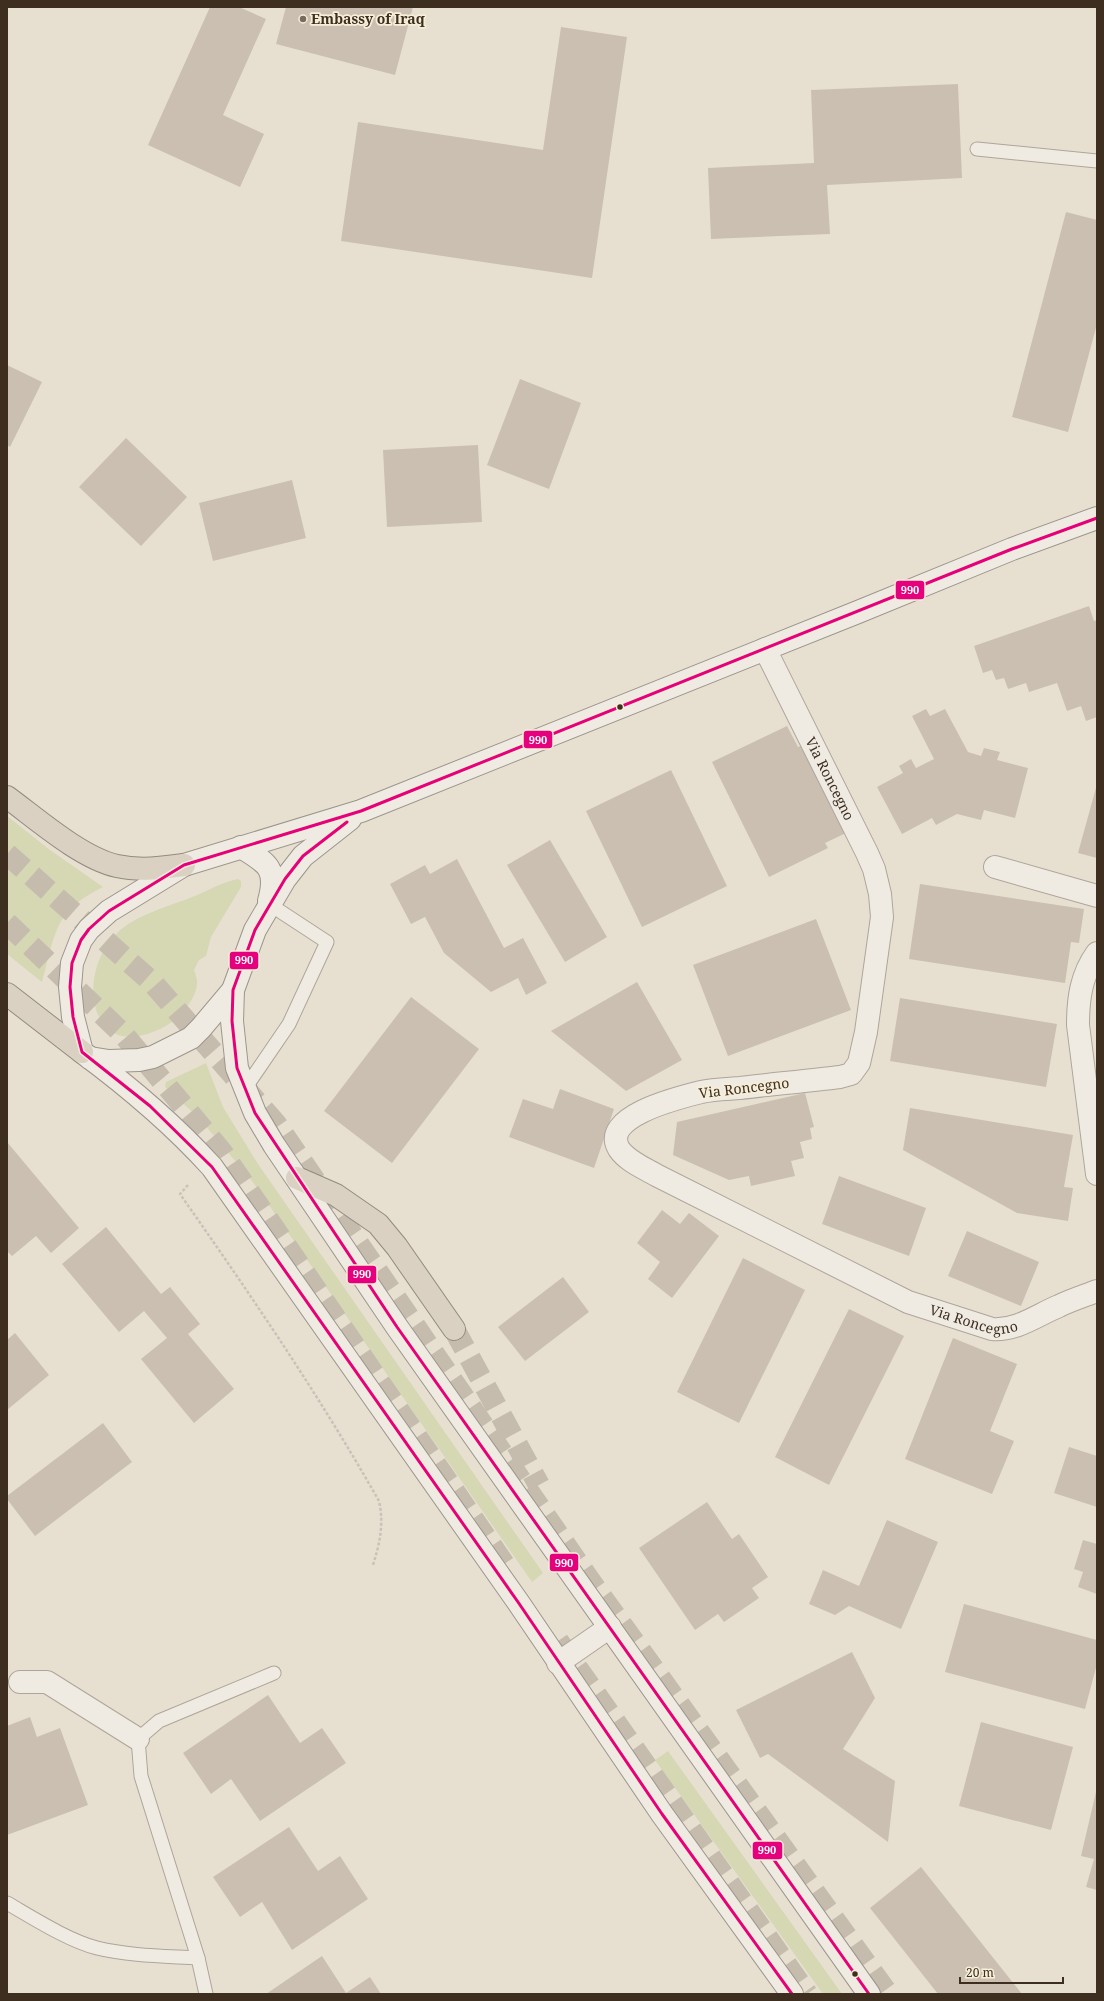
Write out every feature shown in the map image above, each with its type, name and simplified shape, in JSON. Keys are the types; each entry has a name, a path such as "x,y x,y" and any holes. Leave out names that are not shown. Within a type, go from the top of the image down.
{"highway":[{"path":"7,797 89,856 109,864 148,869 184,865"},
{"path":"7,994 85,1055"},
{"path":"296,1178 336,1195 378,1224 397,1247 454,1329"}],"street":[{"path":"792,1994 662,1814 558,1663 510,1589 212,1167 196,1149 146,1102 85,1055 73,1017 70,987 72,963 81,940 89,929 109,911 184,865 361,811 765,650 1024,544 1097,518"},
{"name":"Via Roncegno","path":"765,650 867,853 874,869 880,894 882,917 866,1032 859,1063 851,1074 840,1078 702,1092 650,1108 630,1117 622,1125 617,1135 618,1146 631,1160 656,1175 908,1302 992,1330 1012,1328 1059,1305 1097,1291"},
{"path":"85,1055 109,1061 127,1061 153,1057 190,1038 201,1028 233,990 255,930 285,879 303,856 361,811"},
{"path":"241,847 267,864 273,886 269,904"},
{"path":"996,867 1097,896"},
{"path":"1097,953 1085,973 1078,1009 1078,1025 1097,1174"},
{"path":"233,990 234,1048 237,1068 244,1090 255,1113 296,1178 397,1327 869,1994"},
{"path":"558,1663 610,1627"},
{"path":"20,1682 47,1682 138,1739"}],"lane":[{"path":"977,149 1097,161"},
{"path":"244,1090 289,1024 327,942 269,904"},
{"path":"206,1994 198,1958 141,1776 138,1739 159,1721 274,1673"},
{"path":"7,1904 58,1931 97,1948 139,1954 198,1958"}],"path":[{"path":"190,1184 180,1194 243,1284 302,1374 379,1501 382,1522 379,1545 373,1565"}],"green space":[{"path":"7,816 50,850 103,887 87,896 65,915 54,937 42,982 7,954"},
{"path":"238,879 241,881 241,887 211,937 206,956 199,960 194,970 197,980 196,991 184,1011 177,1018 162,1028 142,1035 132,1037 122,1036 114,1033 106,1027 99,1017 95,1005 93,992 94,978 102,953 117,933 142,916 190,898 226,882"},
{"path":"206,1063 223,1107 258,1164 543,1573 532,1582 252,1181 199,1118 165,1087 166,1082"},
{"path":"668,1751 842,1994 823,1994 655,1760"}],"building":[{"path":"210,7 239,7 266,19 223,115 264,134 240,187 148,145"},
{"path":"286,7 413,7 395,75 276,44"},
{"path":"561,27 627,37 592,278 341,241 358,122 543,150"},
{"path":"958,84 962,178 827,185 830,234 711,239 708,168 814,163 811,90"},
{"path":"1066,212 1097,220 1097,324 1068,432 1012,417"},
{"path":"7,365 42,382 10,447 7,445"},
{"path":"520,379 581,403 549,489 487,465"},
{"path":"126,438 187,497 141,546 79,487"},
{"path":"478,445 482,522 387,527 383,450"},
{"path":"292,480 306,538 213,561 199,503"},
{"path":"1089,606 1094,621 1097,620 1097,717 1086,721 1081,706 1067,711 1057,683 1029,692 1026,683 1008,689 1004,678 996,680 992,670 983,673 974,646"},
{"path":"926,709 930,716 945,709 968,752 981,756 984,748 1000,752 997,760 1028,768 1015,818 984,810 981,820 957,814 936,825 932,818 902,834 877,787 903,773 899,766 911,759 916,768 934,759 912,716"},
{"path":"787,726 798,747 803,745 846,833 825,843 828,848 769,877 712,762"},
{"path":"671,770 727,886 642,927 586,811"},
{"path":"1097,784 1097,858 1078,853"},
{"path":"550,840 607,937 565,962 507,865"},
{"path":"457,859 504,948 523,938 547,983 526,995 518,978 491,992 444,953 425,917 411,924 390,884 425,865 430,874"},
{"path":"920,884 1084,909 1079,943 1071,942 1065,983 909,959"},
{"path":"816,919 851,1010 728,1056 693,965"},
{"path":"637,982 682,1060 626,1091 551,1031"},
{"path":"411,997 479,1049 392,1163 324,1111"},
{"path":"900,998 1057,1024 1046,1087 890,1061"},
{"path":"560,1089 614,1109 594,1168 509,1137 523,1099 553,1109"},
{"path":"805,1093 814,1127 810,1128 812,1139 800,1142 804,1158 791,1161 795,1176 751,1186 749,1176 729,1180 673,1155 677,1122"},
{"path":"910,1108 1073,1135 1064,1187 1073,1188 1068,1221 1017,1213 903,1150"},
{"path":"7,1142 79,1228 51,1253 36,1236 12,1256 7,1251"},
{"path":"839,1176 926,1208 909,1256 822,1224"},
{"path":"662,1210 680,1224 689,1213 719,1236 672,1298 648,1279 660,1262 637,1243"},
{"path":"106,1227 161,1294 170,1287 200,1324 188,1334 234,1389 194,1423 141,1359 167,1338 144,1311 119,1332 62,1264"},
{"path":"967,1231 1039,1262 1021,1306 948,1276"},
{"path":"743,1258 805,1290 739,1423 677,1392"},
{"path":"563,1277 589,1312 525,1361 498,1327"},
{"path":"849,1309 904,1336 829,1485 775,1457"},
{"path":"15,1333 49,1375 7,1410 7,1340"},
{"path":"953,1338 1017,1364 990,1431 1014,1441 992,1494 905,1459"},
{"path":"103,1423 132,1462 35,1536 7,1499 7,1496"},
{"path":"1069,1447 1097,1456 1097,1507 1054,1493"},
{"path":"707,1502 732,1539 739,1534 768,1577 752,1588 759,1598 724,1622 718,1614 695,1630 639,1548"},
{"path":"887,1520 938,1542 901,1629 849,1606 835,1615 809,1604 823,1570 859,1586"},
{"path":"1083,1540 1097,1544 1097,1594 1078,1587 1083,1572 1074,1569"},
{"path":"964,1604 1097,1640 1097,1664 1085,1709 945,1672"},
{"path":"852,1652 875,1698 843,1749 895,1781 888,1842 768,1754 760,1758 736,1710"},
{"path":"268,1695 300,1743 322,1728 346,1763 260,1821 231,1779 211,1794 183,1753"},
{"path":"30,1717 37,1737 60,1728 88,1805 7,1835 7,1726"},
{"path":"981,1722 1073,1747 1051,1830 959,1806"},
{"path":"1096,1792 1097,1890 1086,1887 1094,1859 1081,1856"},
{"path":"289,1827 318,1871 340,1856 368,1899 292,1950 262,1902 240,1917 213,1877"},
{"path":"921,1867 1022,1994 938,1994 870,1908"},
{"path":"322,1956 346,1993 370,1977 381,1994 266,1994"}],"tunnel":[{"path":"7,854 152,982 276,1124 590,1581 888,1994"},
{"path":"7,923 123,1034 221,1151 508,1570"},
{"path":"454,1329 539,1485"},
{"path":"558,1641 807,1994"}],"transit line":[{"name":"990","path":"792,1994 662,1814 518,1602 212,1167 150,1106 82,1052 73,1017 70,987 72,963 81,940 89,929 109,911 184,865 361,811 1012,549 1097,518"},
{"name":"990","path":"347,822 303,856 285,879 255,930 233,990 232,1021 237,1068 255,1113 397,1327 869,1994"}],"place":[{"name":"Embassy of Iraq","path":"303,19"}]}
